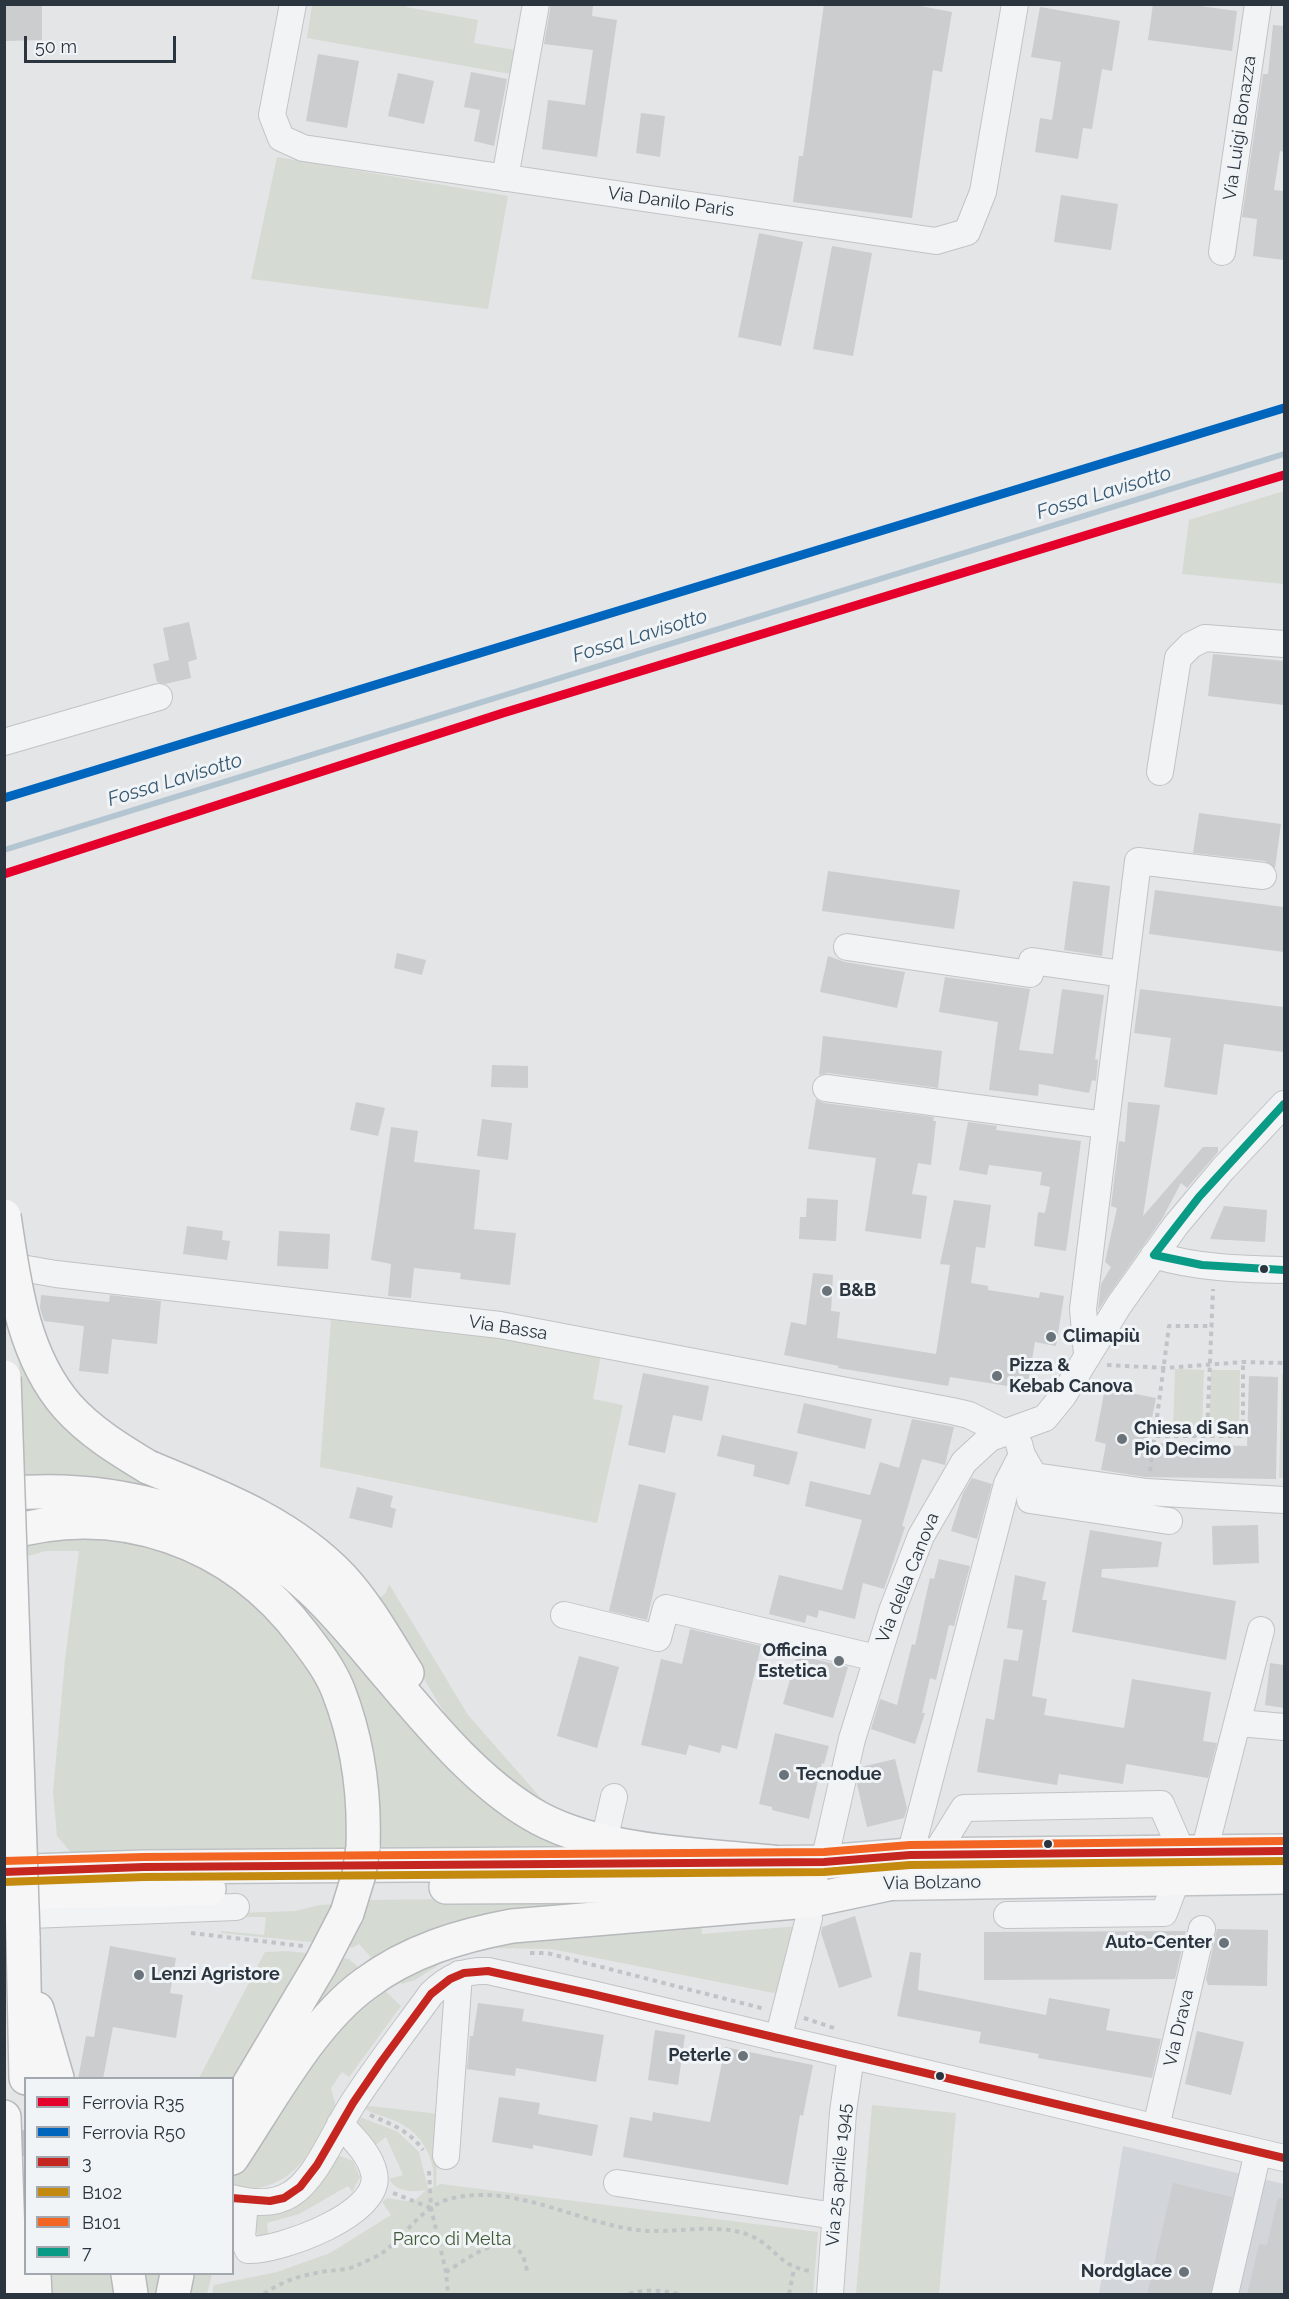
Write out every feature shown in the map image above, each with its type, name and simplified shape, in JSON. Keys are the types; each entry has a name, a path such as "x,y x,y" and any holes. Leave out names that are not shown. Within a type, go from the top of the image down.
{"main road":[{"path":"4,1216 16,1298 39,1362 67,1406 109,1443 148,1467 246,1508 309,1547 343,1580 384,1636 408,1675 434,1728"},
{"path":"4,1377 17,1938 26,2077"},
{"path":"4,1522 18,1493 96,1495 140,1502 181,1513 260,1549 311,1589 434,1728 508,1798 530,1814 565,1830 604,1841 772,1862"},
{"path":"4,1534 42,1526 107,1524 167,1533 211,1553 274,1600 320,1656 337,1689 363,1784 365,1807 359,1874 346,1913 320,1965 234,2110"},
{"name":"Via Bolzano","path":"4,1896 178,1889 888,1884 1188,1861 1284,1851"},
{"name":"Via Bolzano","path":"4,1872 144,1866 772,1862 826,1852 1188,1861 1284,1877"},
{"path":"234,2155 300,2055 334,2014 363,1985 402,1960 430,1947 470,1934 512,1926 808,1901 888,1884"},
{"path":"17,1938 56,2077"},
{"path":"4,2117 10,2295"},
{"path":"34,2275 35,2295"},
{"path":"128,2275 131,2295"},
{"path":"173,2295 177,2275"}],"street":[{"name":"Via Danilo Paris","path":"293,4 272,115 280,138 303,148 936,241 967,232 983,192 1015,4"},
{"path":"505,177 536,4"},
{"name":"Via Luigi Bonazza","path":"1222,252 1258,4"},
{"path":"1161,772 1178,658 1191,645 1206,638 1284,644"},
{"path":"4,742 159,697"},
{"path":"1094,1359 1083,1309 1138,861 1263,876"},
{"path":"847,947 1030,974 1032,961 1123,974"},
{"path":"826,1088 1105,1125"},
{"name":"Via della Canova","path":"826,1852 852,1738 876,1658 909,1565 937,1506 964,1461 990,1438 1046,1418 1094,1359 1154,1255 1199,1197 1284,1104"},
{"path":"1154,1255 1214,1268 1284,1270"},
{"name":"Via Bassa","path":"4,1264 56,1274 500,1324 952,1411 1010,1430"},
{"path":"1010,1430 1028,1466 1030,1500 1169,1521"},
{"path":"1028,1466 1147,1492 1284,1500"},
{"path":"922,1856 1004,1495 1028,1466"},
{"path":"564,1615 658,1638 666,1608 876,1658"},
{"path":"1007,1915 1164,1913 1188,1861 1239,1723 1261,1630"},
{"path":"1239,1723 1284,1727"},
{"path":"604,1841 614,1797"},
{"path":"922,1856 964,1808 1161,1804 1188,1861"},
{"path":"17,1938 236,1907"},
{"path":"778,2039 809,1918"},
{"name":"Via Drava","path":"1156,2127 1202,1929"},
{"path":"350,2117 374,2172 374,2187 366,2202 317,2233 262,2251 248,2250 242,2237 239,2200 278,2200 291,2194 306,2181 431,1994 443,1982 459,1974 488,1971 1284,2158"},
{"path":"433,2158 459,1974"},
{"name":"Via 25 aprile 1945","path":"830,2283 843,2112 851,2056"},
{"path":"1224,2295 1258,2152"},
{"path":"617,2183 835,2216"}],"path":[{"path":"1207,1435 1213,1283"},
{"path":"1147,1492 1169,1326 1212,1326"},
{"path":"1094,1359 1165,1368 1243,1362 1284,1363"},
{"path":"1156,1436 1243,1436 1243,1362"},
{"path":"547,1953 598,1968"},
{"path":"350,2117 397,2127 415,2139 433,2158 431,2208 446,2272 448,2295"},
{"path":"374,2187 414,2199 431,2208"},
{"path":"264,2295 281,2281 352,2268 382,2253 431,2208 448,2200 477,2195 496,2196 548,2206 587,2220 627,2228 650,2230 709,2227 751,2236 794,2269 830,2283"},
{"path":"446,2272 475,2252 493,2244 508,2246 519,2252 525,2260 527,2272"},
{"path":"789,2295 794,2269"},
{"path":"629,2295 639,2291 658,2291 678,2295"}],"shaded area":[{"path":"1123,2146 1284,2184 1284,2294 1099,2294"}],"green space":[{"path":"312,5 406,5 406,7 478,20 474,43 520,51 516,75 307,38"},
{"path":"277,157 508,196 488,309 251,279"},
{"path":"1284,491 1284,584 1182,574 1189,520"},
{"path":"331,1320 499,1335 601,1355 593,1399 623,1405 597,1523 320,1467"},
{"path":"19,1342 178,1492 332,1599 21,1483"},
{"path":"1175,1369 1204,1370 1202,1431 1173,1431"},
{"path":"1211,1370 1240,1370 1239,1432 1209,1431"},
{"path":"1282,1374 1284,1374 1284,1478 1279,1478"},
{"path":"39,1503 94,1507 143,1515 188,1528 228,1546 266,1569 303,1598 339,1633 375,1674 429,1743 466,1781 505,1809 575,1846 579,1851 373,1853 375,1781 364,1725 346,1682 323,1642 293,1607 259,1576 220,1551 177,1532 118,1517 78,1516 23,1520 22,1515"},
{"path":"101,1535 179,1553 275,1614 340,1722 351,1853 74,1856 57,1836 53,1792 65,1659 79,1551 46,1551 24,1557 24,1541"},
{"path":"389,1584 468,1715 540,1797 557,1810 531,1803 452,1726 414,1662 370,1600 383,1596"},
{"path":"697,1896 378,1965 359,1944 352,1948 344,1945 363,1900"},
{"path":"339,1904 321,1943 221,1933 221,1931 264,1935 266,1917 236,1917 236,1913 295,1911 319,1905"},
{"path":"700,1920 702,1934 799,1926 779,1994 551,1949 485,1948 453,1956 415,1980 402,1984 395,1979 465,1946"},
{"path":"287,1951 315,1954 234,2093 234,2077 200,2077 265,1952"},
{"path":"338,1957 349,1959 363,1971 234,2134"},
{"path":"382,1988 401,2006 349,2077 342,2072 331,2088 337,2110 297,2168 271,2184 254,2189 234,2190 234,2174 344,2020"},
{"name":"Parco di Melta","path":"361,2105 439,2114 436,2186 441,2184 818,2232 813,2294 212,2294 214,2285 277,2272 330,2253 391,2215 382,2202 387,2198 413,2202 426,2190 406,2190 392,2184 389,2179 403,2175 386,2137 374,2146 357,2128 358,2116 398,2132 419,2152 428,2188 434,2187 431,2160 418,2138 405,2126 371,2112"},
{"path":"872,2105 956,2113 939,2294 856,2294"},
{"path":"340,2156 353,2161 360,2177 352,2192 348,2186 299,2214 267,2223 269,2239 262,2238 254,2231 253,2220 258,2212 333,2158"},
{"path":"52,2275 118,2275 122,2294 53,2294"},
{"path":"139,2275 166,2275 162,2294 142,2294"},
{"path":"189,2275 212,2275 207,2294 185,2294"}],"building":[{"path":"6,4 42,4 42,40 6,41"},
{"path":"551,4 593,4 592,16 617,20 597,157 542,149 548,100 585,105 593,50 544,44"},
{"path":"824,4 910,4 952,12 942,72 933,70 912,218 793,202 799,156 803,156"},
{"path":"1153,4 1185,4 1237,11 1232,51 1148,40"},
{"path":"1040,7 1120,21 1112,71 1102,69 1092,129 1083,128 1078,159 1035,152 1040,118 1052,120 1061,62 1031,57"},
{"path":"1273,25 1284,26 1284,152 1280,151 1274,190 1284,191 1284,260 1253,256 1257,219 1242,217 1263,74 1268,74"},
{"path":"318,54 359,61 347,128 306,121"},
{"path":"471,72 507,79 494,146 474,141 480,110 464,107"},
{"path":"398,73 434,81 424,124 388,116"},
{"path":"641,113 665,116 660,157 636,153"},
{"path":"1061,195 1118,204 1111,250 1054,242"},
{"path":"759,233 803,242 781,346 738,337"},
{"path":"832,246 872,253 853,356 813,349"},
{"path":"189,622 197,659 188,662 191,678 165,684 157,682 153,664 169,660 163,628"},
{"path":"1213,654 1284,661 1284,705 1208,696"},
{"path":"1199,813 1281,824 1275,868 1265,861 1193,853"},
{"path":"828,871 960,890 954,929 822,911"},
{"path":"1073,881 1110,886 1102,956 1064,950"},
{"path":"1155,890 1284,907 1284,952 1149,934"},
{"path":"397,953 426,960 422,975 394,968"},
{"path":"828,956 845,962 905,972 897,1008 820,992"},
{"path":"945,977 1030,989 1019,1050 1053,1054 1062,989 1104,995 1095,1059 1098,1060 1096,1081 1092,1080 1089,1093 1039,1084 1038,1096 989,1090 998,1022 939,1012"},
{"path":"1140,989 1284,1007 1284,1052 1224,1044 1217,1095 1164,1087 1171,1038 1134,1033"},
{"path":"823,1036 942,1051 938,1088 828,1073 819,1075"},
{"path":"492,1065 528,1066 528,1088 491,1087"},
{"path":"816,1099 824,1103 934,1117 933,1121 936,1121 931,1165 918,1163 912,1194 927,1196 921,1239 865,1231 876,1158 808,1149"},
{"path":"356,1102 385,1108 378,1136 350,1130"},
{"path":"1128,1102 1160,1105 1143,1216 1203,1147 1218,1147 1218,1152 1187,1188 1181,1183 1162,1219 1098,1310 1101,1284 1111,1267 1105,1262 1117,1208 1111,1206 1119,1141 1125,1142"},
{"path":"482,1119 512,1123 508,1160 477,1156"},
{"path":"968,1122 997,1126 996,1130 1081,1141 1066,1251 1034,1246 1038,1212 1045,1213 1050,1187 1040,1185 1042,1172 989,1165 987,1175 959,1170"},
{"path":"391,1127 418,1131 414,1162 480,1170 474,1229 516,1233 510,1285 460,1279 461,1273 414,1268 411,1298 388,1296 391,1264 371,1260"},
{"path":"807,1198 838,1200 836,1241 799,1239 800,1217 806,1217"},
{"path":"954,1200 991,1205 985,1248 976,1247 971,1283 988,1286 988,1290 1039,1298 1040,1292 1064,1296 1056,1346 1035,1342 1027,1389 950,1377 948,1386 838,1368 839,1366 784,1355 791,1322 806,1325 813,1273 833,1275 831,1311 840,1312 837,1338 936,1354 950,1265 940,1264"},
{"path":"1224,1206 1267,1210 1265,1242 1210,1239"},
{"path":"187,1226 223,1231 222,1240 230,1241 227,1260 183,1254"},
{"path":"279,1231 330,1234 328,1269 277,1266"},
{"path":"41,1295 109,1302 110,1295 161,1301 157,1344 112,1339 108,1374 79,1371 84,1326 44,1321 40,1308"},
{"path":"643,1373 709,1386 702,1421 673,1415 665,1453 628,1445"},
{"path":"1249,1376 1278,1377 1276,1479 1145,1477 1101,1470 1106,1444 1095,1441 1105,1388 1156,1398 1147,1443 1247,1446"},
{"path":"804,1403 872,1419 865,1449 797,1433"},
{"path":"912,1419 954,1427 945,1465 922,1459 902,1526 905,1527 884,1589 863,1583 855,1619 819,1610 817,1618 807,1615 805,1623 769,1614 779,1575 842,1590 862,1520 805,1506 810,1481 870,1495 880,1462 899,1468"},
{"path":"722,1435 798,1452 789,1485 753,1476 755,1465 717,1456"},
{"path":"972,1478 992,1484 977,1539 951,1531 963,1493"},
{"path":"639,1484 676,1493 647,1620 609,1611"},
{"path":"357,1487 393,1496 390,1507 396,1509 392,1528 349,1518"},
{"path":"1258,1525 1259,1563 1213,1565 1212,1526"},
{"path":"1090,1530 1162,1542 1158,1567 1102,1569 1101,1577 1236,1601 1226,1660 1072,1632"},
{"path":"939,1559 970,1566 954,1626 949,1625 936,1680 930,1678 922,1713 925,1713 915,1744 871,1729 880,1699 897,1705 912,1644 915,1645 930,1578 934,1579"},
{"path":"1015,1575 1046,1582 1042,1600 1047,1600 1032,1696 1047,1699 1044,1715 1124,1728 1132,1679 1211,1692 1203,1741 1217,1743 1208,1778 1126,1764 1123,1784 1059,1774 1057,1785 977,1772 986,1718 994,1720 1004,1659 1018,1661 1023,1630 1007,1628"},
{"path":"690,1629 761,1646 737,1749 722,1745 720,1753 689,1745 686,1755 641,1745 661,1659 682,1664"},
{"path":"797,1655 848,1667 833,1718 783,1704"},
{"path":"579,1656 619,1667 597,1748 557,1736"},
{"path":"1270,1663 1284,1665 1284,1708 1265,1705"},
{"name":"Tecnodue","path":"775,1733 829,1746 824,1764 822,1763 809,1819 772,1810 772,1807 759,1804"},
{"path":"895,1759 907,1808 904,1818 867,1827 857,1784 861,1767"},
{"path":"855,1916 872,1977 839,1988 821,1933 822,1927"},
{"path":"1217,1929 1268,1930 1267,1986 1208,1985 1206,1979"},
{"path":"1186,1931 1175,1979 984,1980 984,1932"},
{"name":"Lenzi Agristore","path":"110,1946 176,1958 170,1993 183,1995 176,2038 113,2027 103,2077 78,2077 86,2036 94,2037"},
{"path":"910,1952 921,1953 918,1990 1046,2015 1049,1998 1110,2009 1106,2030 1161,2039 1152,2078 1038,2058 1039,2054 979,2043 981,2032 897,2016"},
{"path":"478,2003 524,2009 522,2021 604,2035 596,2082 516,2068 515,2076 467,2069 470,2036 473,2036"},
{"path":"655,2030 685,2035 678,2085 648,2080"},
{"path":"1197,2031 1244,2042 1231,2095 1185,2084"},
{"path":"725,2047 813,2065 803,2116 800,2115 788,2185 623,2157 630,2117 652,2121 653,2112 710,2122"},
{"path":"499,2097 540,2103 538,2114 598,2125 592,2156 533,2145 533,2149 492,2142"},
{"path":"1173,2183 1232,2197 1210,2295 1147,2295"},
{"path":"1278,2198 1284,2198 1284,2295 1247,2295 1259,2244 1267,2245"}],"waterway":[{"name":"Fossa Lavisotto","path":"4,850 1284,454"}],"tunnel":[{"path":"4,2144 24,2143"}],"rail line":[{"name":"R50","path":"4,798 1284,408"},
{"name":"R35","path":"4,874 503,713 1284,475"}],"transit line":[{"name":"7","path":"1284,1104 1199,1197 1154,1255 1202,1265 1284,1270"},
{"name":"B101","path":"4,1861 144,1857 824,1852 910,1845 1284,1841"},
{"name":"3","path":"4,1872 144,1867 824,1862 910,1855 1284,1851"},
{"name":"B102","path":"4,1882 144,1877 824,1872 910,1865 1284,1861"},
{"name":"3","path":"234,2198 270,2201 284,2198 300,2187 317,2165 353,2103 431,1994 450,1979 464,1973 488,1971 1284,2158"}],"place":[{"name":"B&B","path":"827,1291"},
{"name":"Climapiù","path":"1051,1337"},
{"name":"Pizza & Kebab Canova","path":"997,1376"},
{"name":"Chiesa di San Pio Decimo","path":"1122,1439"},
{"name":"Officina Estetica","path":"839,1661"},
{"name":"Tecnodue","path":"784,1775"},
{"name":"Auto-Center","path":"1224,1943"},
{"name":"Lenzi Agristore","path":"139,1975"},
{"name":"Peterle","path":"743,2056"},
{"name":"Nordglace","path":"1184,2272"}]}
